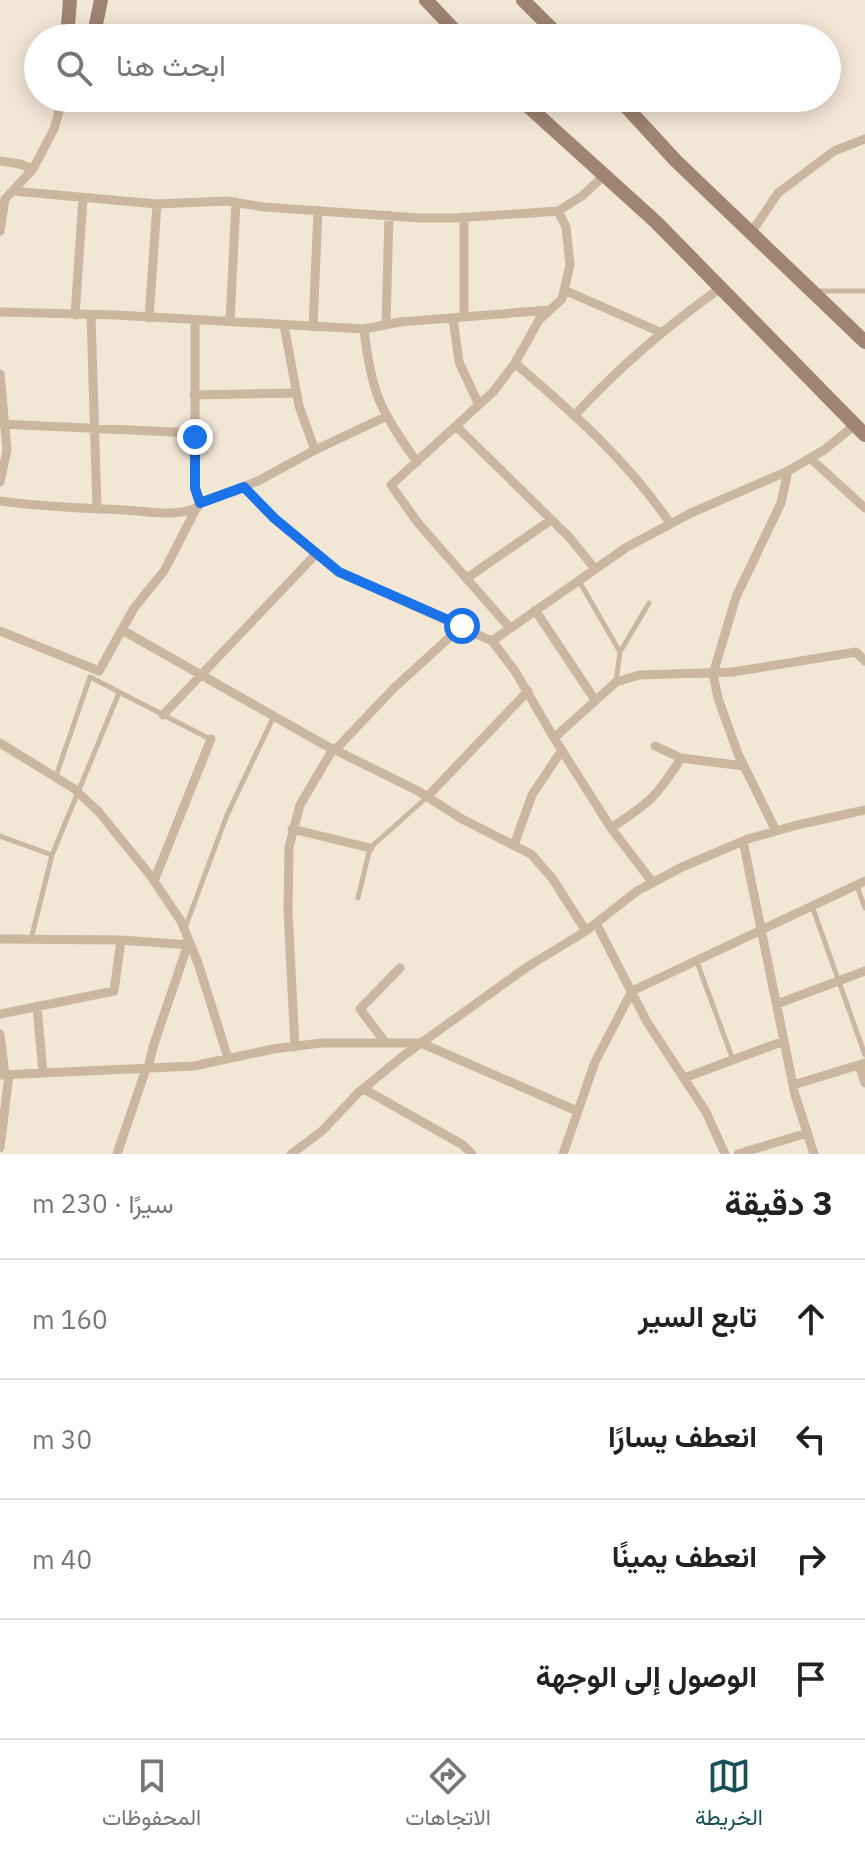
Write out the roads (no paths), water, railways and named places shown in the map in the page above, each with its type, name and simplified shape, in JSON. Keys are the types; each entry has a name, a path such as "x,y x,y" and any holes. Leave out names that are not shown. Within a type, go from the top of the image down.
{"main road":[{"path":"68,24 70,0"},
{"path":"96,24 101,0"},
{"path":"426,0 449,24"},
{"path":"523,0 547,24"},
{"path":"535,112 656,222 860,430"},
{"path":"631,112 676,161 865,342"}],"street":[{"path":"0,231 5,199 33,169 54,129 59,112"},
{"path":"751,233 778,193 834,151 865,139"},
{"path":"0,161 33,169"},
{"path":"13,191 157,204 236,202 389,215 464,217 558,211 582,196 605,175"},
{"path":"75,315 83,198"},
{"path":"230,321 236,202"},
{"path":"149,318 157,204"},
{"path":"313,327 318,210"},
{"path":"510,628 418,523 391,485 493,392 515,363 539,320 562,299 570,265 566,227 558,211"},
{"path":"386,325 389,215"},
{"path":"464,217 459,362 479,405"},
{"path":"575,415 607,380 660,332 719,289"},
{"path":"564,290 660,332"},
{"path":"0,312 364,329 550,310"},
{"path":"91,315 97,509"},
{"path":"0,631 91,673 99,671 134,608 164,571 200,506 195,488 195,320"},
{"path":"284,325 296,393 315,450"},
{"path":"364,329 371,379 385,417 417,462"},
{"path":"515,363 606,445 670,523"},
{"path":"0,374 2,424 7,450 0,482"},
{"path":"194,395 296,393"},
{"path":"0,501 50,508 166,513 200,506 385,417"},
{"path":"2,424 195,433"},
{"path":"457,427 551,520 595,569"},
{"path":"492,641 595,569 670,523 788,471 860,430"},
{"path":"810,458 865,508"},
{"path":"776,831 744,766 718,698 713,674 736,597 781,503 788,471"},
{"path":"244,487 274,518 339,572 492,641 528,691 611,828 653,883"},
{"path":"467,578 551,520"},
{"path":"163,715 317,553"},
{"path":"535,610 595,700"},
{"path":"295,1047 287,877 292,829 307,789 334,749 394,688 462,626"},
{"path":"122,630 334,749 531,854 552,878 586,931"},
{"path":"554,738 616,682 639,675 713,674 856,652 865,661"},
{"path":"427,797 528,691"},
{"path":"154,881 211,739"},
{"path":"0,743 78,792 98,811 154,881 185,929 228,1058"},
{"path":"655,746 681,758 744,766"},
{"path":"514,845 532,795 562,750"},
{"path":"611,828 656,796 681,758"},
{"path":"291,1154 322,1131 364,1089 421,1043 527,967 586,931 637,891 743,841 865,810"},
{"path":"292,829 370,848"},
{"path":"743,841 793,1085 814,1154"},
{"path":"563,1154 595,1062 632,991 861,883"},
{"path":"596,923 647,1022 706,1112 725,1154"},
{"path":"0,939 189,944"},
{"path":"0,1014 114,991 121,940"},
{"path":"117,1154 189,944"},
{"path":"385,1042 360,1009 400,968"},
{"path":"777,1004 865,971"},
{"path":"37,1006 43,1073"},
{"path":"0,1034 5,1075 0,1148"},
{"path":"684,1078 784,1041"},
{"path":"5,1075 194,1066 295,1047 421,1043 577,1111"},
{"path":"793,1085 863,1061 865,1083"},
{"path":"364,1089 463,1145 472,1154"},
{"path":"738,1154 807,1133"}],"lane":[{"path":"811,291 865,291"},
{"path":"578,581 620,652"},
{"path":"616,682 620,652 649,603"},
{"path":"56,776 91,673 119,693 211,739"},
{"path":"31,939 52,855 119,693"},
{"path":"185,929 227,815 275,716"},
{"path":"358,898 370,848 427,797"},
{"path":"0,836 52,855"},
{"path":"861,883 865,908"},
{"path":"812,906 863,1061"},
{"path":"697,961 733,1060"}]}
